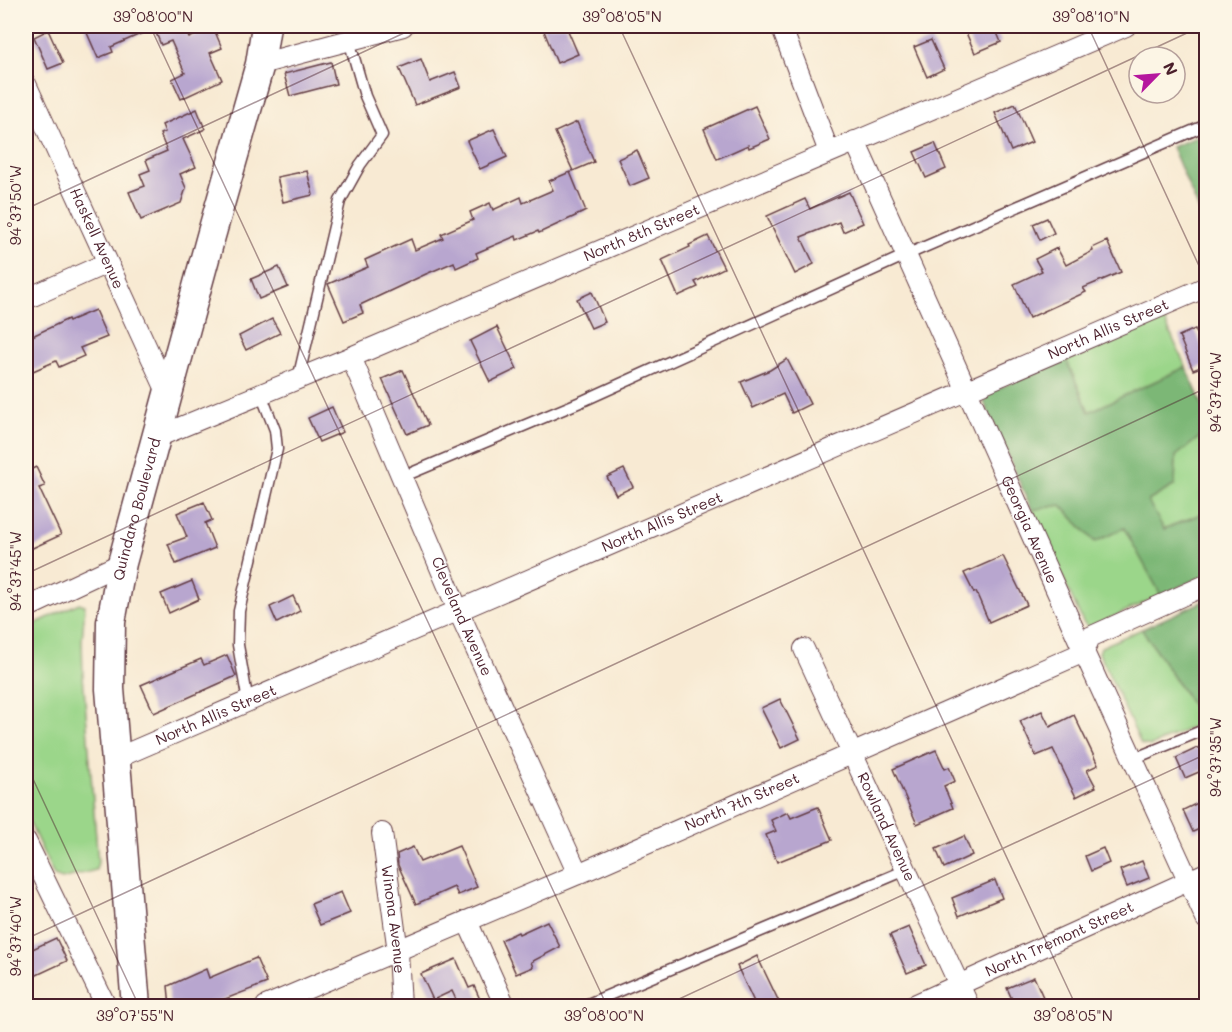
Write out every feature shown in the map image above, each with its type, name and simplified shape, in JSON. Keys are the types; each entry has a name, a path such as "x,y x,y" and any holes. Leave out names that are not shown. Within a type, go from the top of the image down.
{"main road":[{"name":"Quindaro Boulevard","path":"136,1006 110,689 111,622 122,563 260,64 266,26"}],"street":[{"path":"260,64 403,26"},
{"path":"781,26 829,152"},
{"name":"North 8th Street","path":"157,437 351,357 1126,26"},
{"name":"Haskell Avenue","path":"26,84 168,394"},
{"name":"Georgia Avenue","path":"855,141 1133,759 1198,877 1206,919"},
{"path":"26,299 107,263"},
{"name":"North Allis Street","path":"117,758 1206,287"},
{"name":"Cleveland Avenue","path":"351,357 458,610 578,874"},
{"path":"26,608 122,563"},
{"name":"North 7th Street","path":"266,1006 398,952 853,755 1084,652 1090,637 1206,585"},
{"name":"Rowland Avenue","path":"804,649 969,1006"},
{"name":"Winona Avenue","path":"382,833 398,952 401,1006"},
{"path":"26,841 106,1006"},
{"name":"North Tremont Street","path":"912,1006 1198,877"},
{"path":"467,921 506,1006"}],"lane":[{"path":"298,379 340,201 360,165 382,135 365,96 349,40"},
{"path":"402,477 585,400 906,255 1206,125"},
{"path":"248,702 238,645 239,611 278,449 275,430 261,394"},
{"path":"1133,759 1206,729"},
{"path":"583,1006 906,870"}],"green space":[{"path":"1206,133 1206,227 1172,147"},
{"path":"1162,315 1186,367 1089,412 1066,359"},
{"path":"1066,359 1089,412 1186,367 1206,413 1206,432 1176,456 1175,485 1148,501 1164,529 1206,512 1206,575 1161,595 1124,528 1095,542 1061,505 1032,510 984,402 990,392"},
{"path":"1206,432 1206,512 1163,529 1148,501 1175,485 1176,456"},
{"path":"1061,505 1095,542 1124,527 1161,595 1089,628 1083,622 1032,510"},
{"path":"1206,600 1206,702 1194,708 1142,629"},
{"path":"79,603 85,605 82,641 83,675 98,862 96,870 62,879 54,876 26,815 26,628"},
{"path":"1142,629 1194,708 1206,702 1206,721 1151,746 1141,744 1099,653 1101,647"}],"building":[{"path":"84,26 207,26 187,34 189,38 213,27 222,48 210,53 222,80 181,99 172,79 185,73 171,41 161,45 154,28 111,47 113,52 98,58"},
{"path":"542,26 566,26 578,54 557,63"},
{"path":"963,26 994,26 1001,42 975,53"},
{"path":"48,30 63,63 48,69 34,37"},
{"path":"931,40 944,69 927,77 914,47"},
{"path":"421,59 430,82 455,72 461,87 415,105 399,68"},
{"path":"331,62 336,84 290,96 284,74"},
{"path":"1015,104 1032,142 1011,151 995,113"},
{"path":"755,106 770,139 749,148 748,145 717,159 704,129"},
{"path":"197,109 205,129 183,139 196,167 180,174 186,188 181,203 141,220 129,192 145,186 140,174 150,170 146,160 167,151 160,134 165,132 162,125"},
{"path":"577,122 594,162 573,171 555,132"},
{"path":"494,129 507,157 480,169 467,141"},
{"path":"935,143 946,169 926,178 914,152"},
{"path":"637,150 649,178 630,186 618,159"},
{"path":"307,171 313,195 283,202 277,177"},
{"path":"570,172 586,211 539,233 538,231 517,240 516,236 476,253 478,258 456,268 454,262 426,274 360,305 363,313 344,321 328,284 368,267 365,260 411,239 415,250 443,238 441,234 473,220 470,212 490,203 493,210 521,197 523,203 553,190 549,181"},
{"path":"849,192 863,223 843,232 839,222 801,237 814,264 795,274 767,216 805,199 810,209"},
{"path":"1047,218 1054,233 1040,240 1033,224"},
{"path":"708,236 724,268 695,282 698,287 678,296 662,260"},
{"path":"1107,241 1121,272 1083,288 1086,292 1029,318 1014,284 1042,271 1035,259 1057,248 1066,265"},
{"path":"279,267 288,287 259,299 251,279"},
{"path":"592,292 605,322 591,328 577,299"},
{"path":"95,310 107,337 80,348 84,356 59,367 56,361 26,374 26,339 68,319 69,321"},
{"path":"272,319 280,333 246,350 239,336"},
{"path":"497,327 517,369 490,382 470,341"},
{"path":"1195,329 1206,356 1206,365 1193,370 1179,336"},
{"path":"787,359 810,404 792,413 783,394 753,408 741,382 770,370"},
{"path":"403,370 428,425 407,434 382,379"},
{"path":"332,407 343,432 319,442 308,418"},
{"path":"26,460 30,470 36,467 45,486 39,488 61,535 26,551"},
{"path":"624,469 633,487 616,495 607,477"},
{"path":"204,502 212,520 205,523 215,548 176,564 168,544 187,537 177,513"},
{"path":"1003,556 1027,605 989,622 976,592 974,593 964,573"},
{"path":"192,581 199,599 169,613 161,594"},
{"path":"293,596 300,611 277,623 270,607"},
{"path":"227,655 236,676 154,713 141,685 201,659 204,665"},
{"path":"780,699 800,739 781,748 761,708"},
{"path":"1042,711 1050,727 1074,715 1098,765 1087,770 1096,787 1076,797 1053,749 1036,756 1020,721"},
{"path":"1206,744 1206,769 1185,778 1176,758"},
{"path":"936,750 945,769 949,767 955,781 944,786 953,808 917,824 893,769"},
{"path":"1206,799 1206,826 1193,832 1183,810"},
{"path":"818,807 832,840 777,862 766,835 776,831 771,820 788,812 791,818"},
{"path":"964,836 972,855 944,868 936,849"},
{"path":"459,846 477,887 458,895 454,887 416,904 398,865 397,854 413,847 420,862"},
{"path":"1103,848 1109,863 1091,871 1085,856"},
{"path":"1142,861 1149,878 1127,887 1120,870"},
{"path":"995,880 1002,898 959,916 952,898"},
{"path":"341,892 350,913 320,925 311,904"},
{"path":"547,921 560,947 531,962 533,967 516,974 501,940"},
{"path":"909,927 926,965 907,973 890,935"},
{"path":"56,938 67,961 26,980 26,952"},
{"path":"757,956 781,1006 756,1006 737,966"},
{"path":"256,958 267,983 207,1006 170,1006 168,986 206,969 209,978"},
{"path":"456,959 469,988 474,986 483,1006 459,1006 452,991 433,1000 421,974"},
{"path":"1034,977 1047,1006 1015,1006 1007,988"}]}
